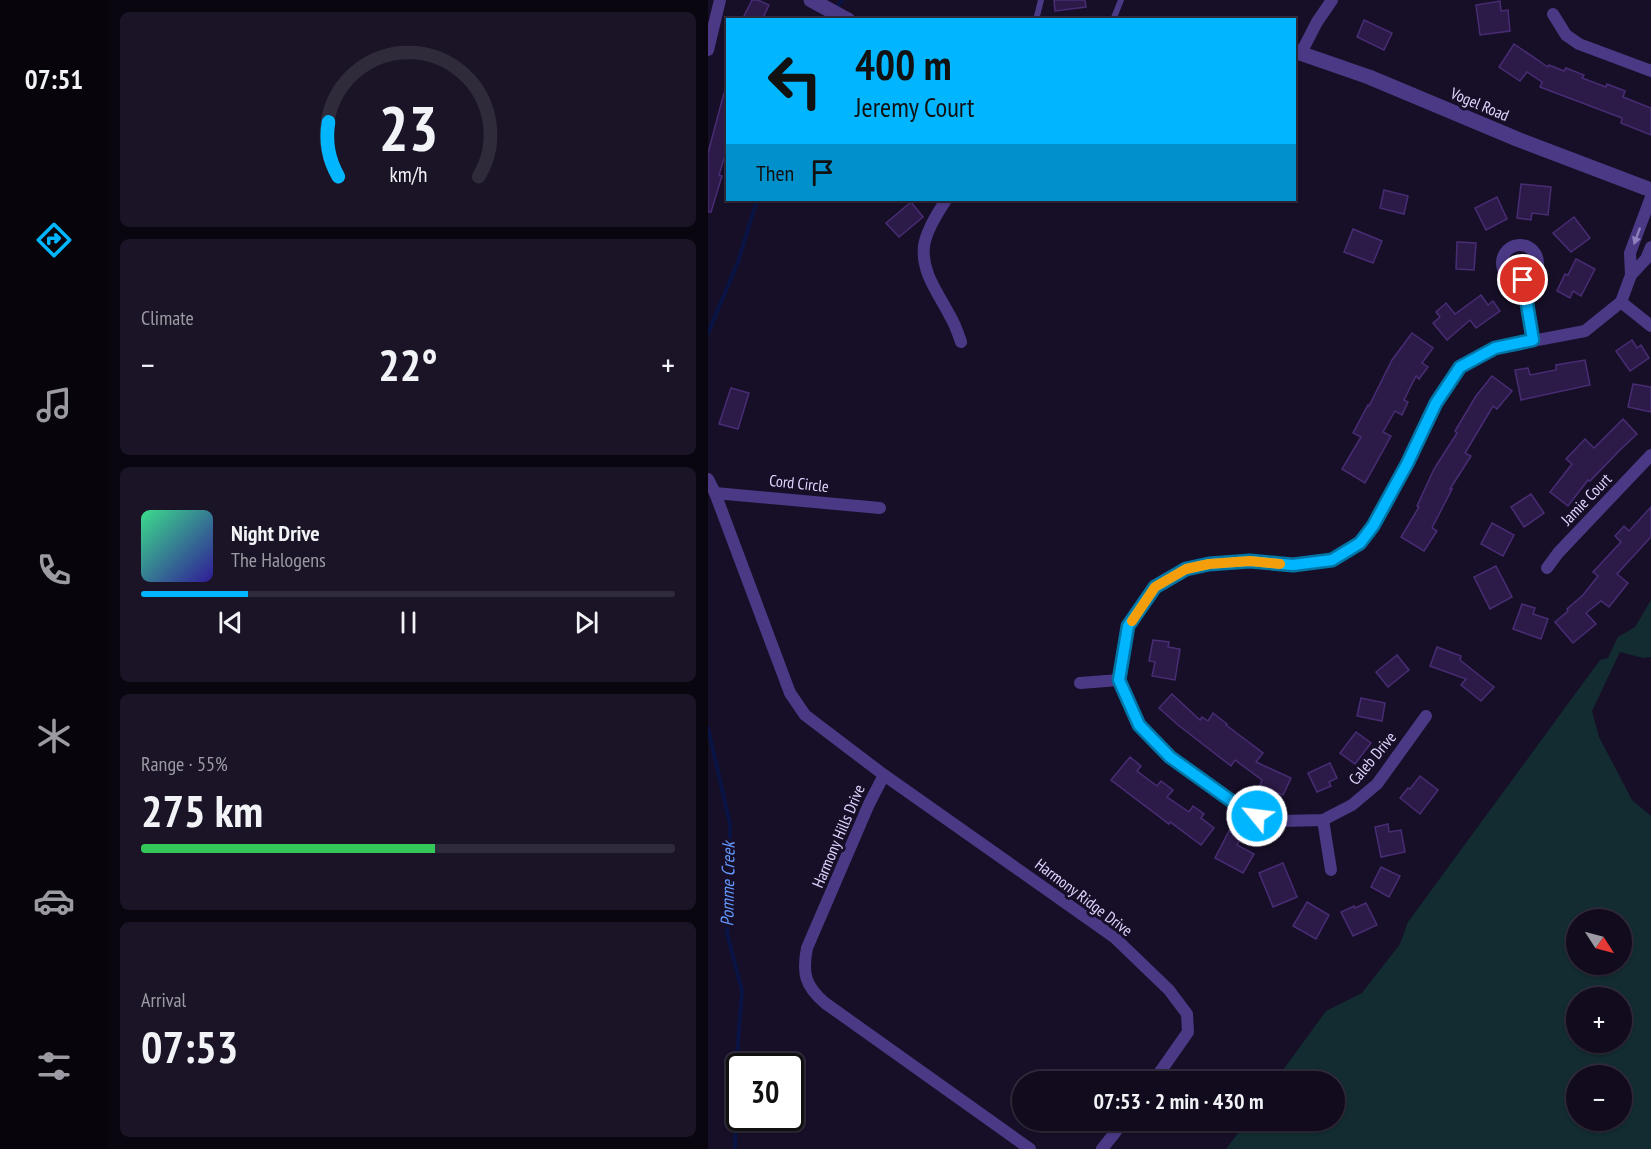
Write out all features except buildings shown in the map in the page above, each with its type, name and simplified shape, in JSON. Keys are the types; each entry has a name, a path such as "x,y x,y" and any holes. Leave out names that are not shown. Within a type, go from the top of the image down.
{"street":[{"path":"708,50 720,0"},
{"path":"812,0 844,18"},
{"path":"1298,52 1332,0"},
{"path":"1553,14 1566,35 1579,44 1651,71"},
{"name":"Vogel Road","path":"1298,52 1369,77 1517,139 1651,190"},
{"path":"1631,275 1630,254 1651,197"},
{"path":"945,201 934,218 924,245 925,263 932,284 952,318 961,342"},
{"path":"1080,683 1119,680 1128,626 1155,587 1186,569 1209,564 1250,561 1293,565 1332,560 1360,543 1373,526 1407,464 1436,403 1460,367 1495,348 1586,331 1621,302 1631,275 1646,259 1651,247"},
{"path":"1523,280 1533,340"},
{"path":"1621,302 1651,326"},
{"name":"Jamie Court","path":"1547,568 1558,553 1651,455"},
{"name":"Harmony Hills Drive","path":"708,479 790,693 805,715 884,775 869,804 807,948 804,962 805,976 811,988 825,1002 1030,1149"},
{"name":"Cord Circle","path":"715,493 880,508"},
{"name":"Caleb Drive","path":"1119,680 1139,725 1170,757 1230,800 1257,816 1281,821 1323,820 1352,805 1377,784 1426,717"},
{"name":"Harmony Ridge Drive","path":"884,775 1114,937 1169,990 1187,1014 1188,1032 1161,1071"},
{"path":"1323,820 1331,870"},
{"path":"1102,1149 1116,1131"}],"lane":[{"path":"1036,18 1041,0"},
{"path":"1114,18 1122,0"}],"green space":[{"path":"1651,600 1651,657 1643,658 1620,652 1592,711 1599,737 1632,800 1651,816 1651,1149 1226,1149 1240,1131 1345,1131 1345,1071 1282,1071 1326,1011 1362,993 1400,944 1408,922 1600,660 1608,658 1618,637 1635,627"}],"waterway":[{"name":"Pomme Creek","path":"836,9 842,0"},
{"name":"Pomme Creek","path":"708,333 738,262 757,201"},
{"name":"Pomme Creek","path":"708,728 730,824 727,933 742,991 737,1055 735,1149"}],"slow traffic":[{"path":"1132,621 1155,587 1186,569 1209,564 1250,561 1280,564"}],"route":[{"path":"1257,816 1230,800 1170,757 1139,725 1119,680 1128,626 1155,587 1186,569 1209,564 1250,561 1293,565 1332,560 1360,543 1373,526 1407,464 1436,403 1460,367 1495,348 1533,340 1523,280"}]}
